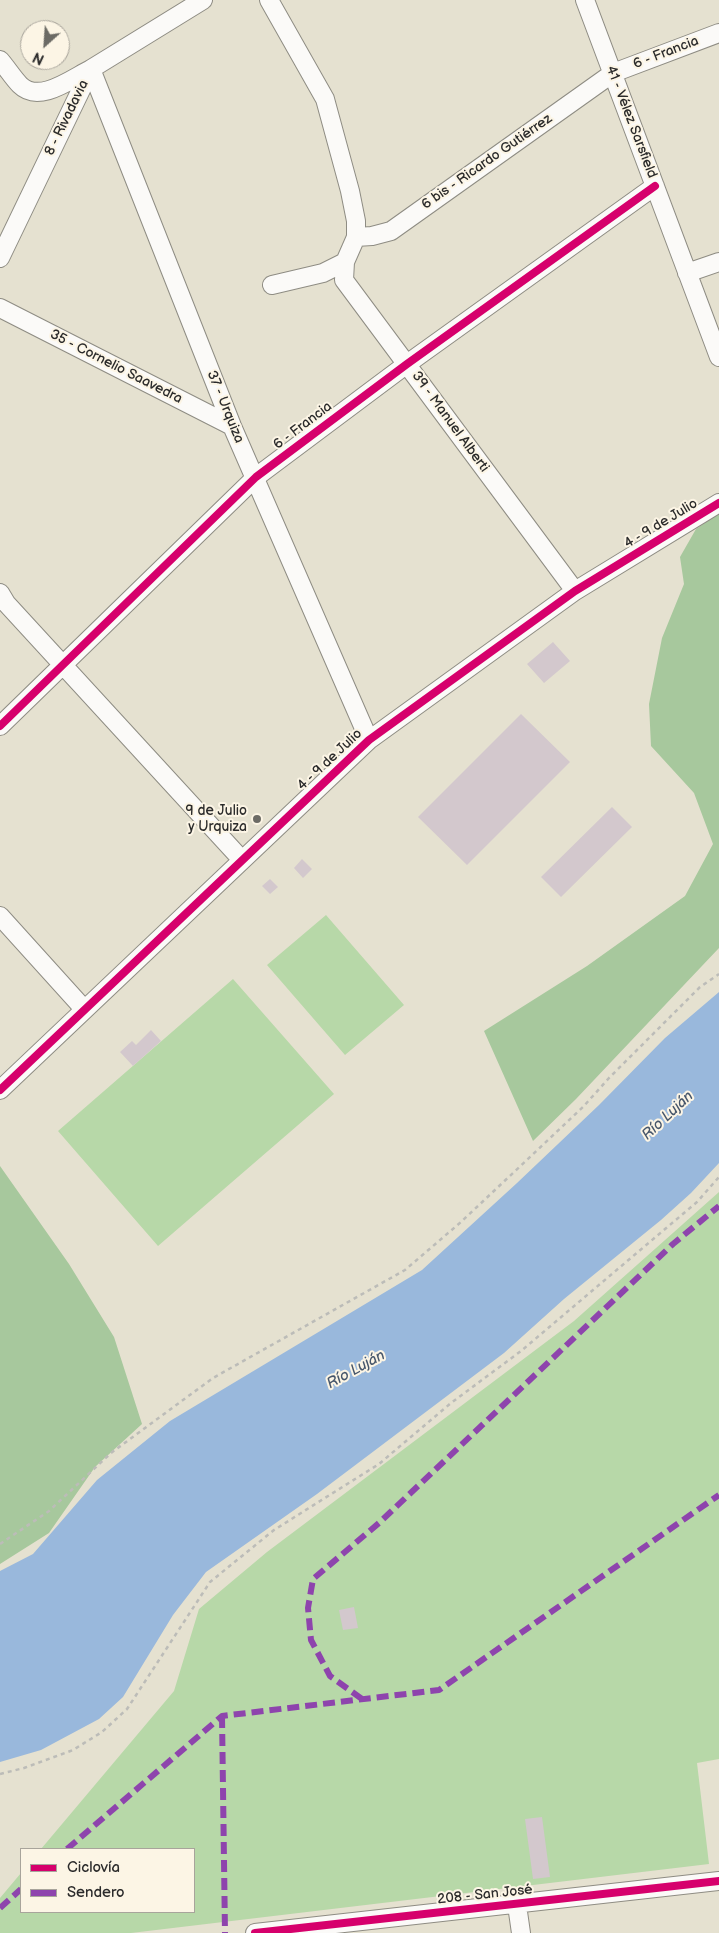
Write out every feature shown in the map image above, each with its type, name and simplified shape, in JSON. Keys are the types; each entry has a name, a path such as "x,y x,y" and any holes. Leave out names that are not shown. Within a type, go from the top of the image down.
{"street":[{"name":"8 - Rivadavia","path":"0,258 91,69 203,0"},
{"path":"269,0 325,99 356,221 356,237 345,262 323,273 272,285"},
{"name":"41 - Vélez Sarsfield","path":"585,0 719,357"},
{"name":"6 - Francia","path":"613,73 719,33"},
{"path":"0,60 21,86 31,92 43,93 91,69"},
{"name":"37 - Urquiza","path":"91,69 232,426 368,740"},
{"name":"6 bis - Ricardo Gutiérrez","path":"356,237 372,236 391,230 613,73"},
{"name":"6 - Francia","path":"0,726 256,478 407,364 655,186"},
{"name":"39 - Manuel Alberti","path":"345,262 344,280 575,591"},
{"path":"687,273 719,262"},
{"name":"35 - Cornelio Saavedra","path":"0,308 232,426"},
{"name":"4 - 9 de Julio","path":"0,1090 368,740 575,591 719,503"},
{"path":"0,593 6,603 242,860"},
{"path":"0,916 84,1009"},
{"name":"208 - San José","path":"254,1933 719,1881"},
{"path":"517,1905 521,1933"}],"path":[{"path":"0,1544 49,1511 111,1453 213,1378 405,1270 461,1222 582,1107 700,987 719,974"},
{"path":"0,1774 24,1768 73,1750 102,1732 127,1709 210,1582 274,1530 379,1464 451,1403 521,1352 697,1202 719,1177"}],"green space":[{"path":"719,513 719,948 576,1099 533,1141 484,1031 587,966 685,896 713,844 694,793 651,746 649,704 662,638 684,584 680,557 696,529"},
{"path":"326,915 404,1005 345,1055 267,965"},
{"path":"233,979 334,1094 158,1246 58,1131"},
{"path":"0,1166 69,1264 114,1337 142,1424 95,1467 49,1533 0,1564"},
{"path":"719,1192 719,1759 697,1763 709,1864 131,1933 0,1933 0,1898 20,1874 20,1913 195,1913 195,1848 42,1848 174,1691 199,1609 267,1552 574,1321"}],"water":[{"name":"Río Luján","path":"719,992 719,1163 691,1193 661,1220 564,1299 504,1353 317,1494 206,1572 173,1615 123,1697 99,1719 41,1750 0,1762 0,1571 33,1554 97,1480 170,1421 422,1270 599,1105 665,1038"}],"building":[{"path":"553,642 570,661 544,683 527,664"},
{"path":"521,714 570,762 467,865 418,817"},
{"path":"612,807 632,827 561,897 541,877"},
{"path":"302,859 312,869 303,878 294,868"},
{"path":"270,879 278,887 270,894 262,886"},
{"path":"151,1030 161,1041 133,1066 120,1052 132,1041 136,1045"},
{"path":"354,1607 358,1628 343,1630 339,1610"},
{"path":"542,1817 550,1877 533,1879 525,1819"}],"marked path":[{"path":"362,1699 330,1676 311,1640 308,1608 313,1579 379,1523 673,1244 719,1206"},
{"path":"68,1848 222,1716 439,1690 719,1495"},
{"path":"222,1716 225,1933"},
{"path":"0,1908 20,1890"}],"cycle path":[{"path":"0,726 256,477 407,364 655,186"},
{"path":"0,1090 369,740 575,591 719,503"},
{"path":"255,1933 719,1881"}],"place":[{"name":"9 de Julio y Urquiza","path":"257,819"}]}
